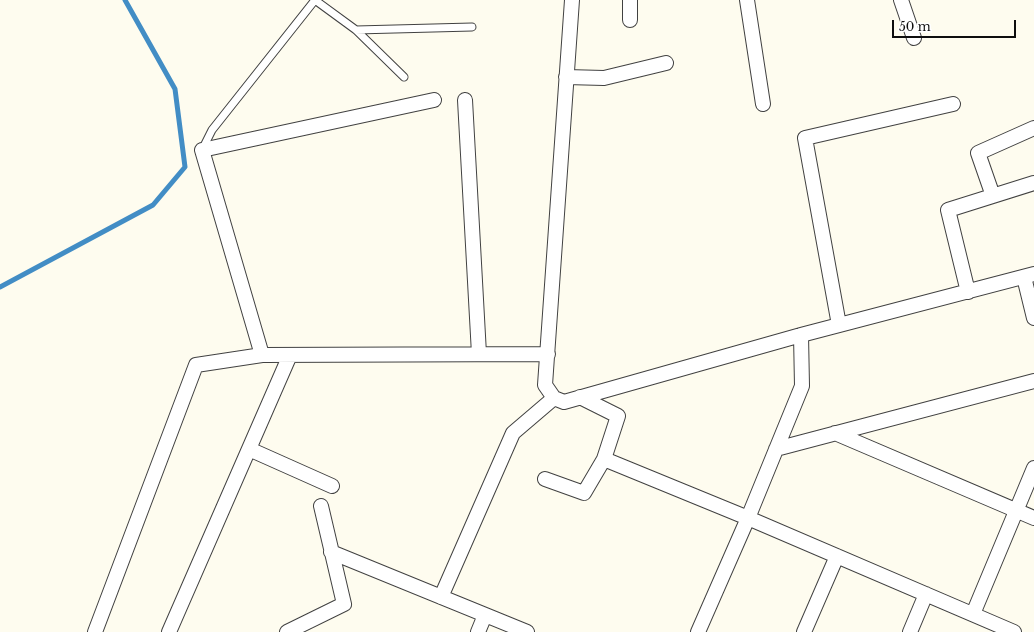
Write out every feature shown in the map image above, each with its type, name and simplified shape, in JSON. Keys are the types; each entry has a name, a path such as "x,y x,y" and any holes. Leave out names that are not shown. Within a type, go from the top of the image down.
{"street":[{"path":"572,0 545,385 554,398 564,402 801,335 1029,276 1034,318"},
{"path":"630,0 630,20"},
{"path":"747,0 763,104"},
{"path":"901,0 914,38"},
{"path":"566,77 604,78 666,63"},
{"path":"262,355 202,150 434,100"},
{"path":"464,100 478,354"},
{"path":"840,325 805,138 953,104"},
{"path":"993,196 978,154 1034,128"},
{"path":"968,292 948,210 1034,183"},
{"path":"698,632 748,518 802,386 801,335"},
{"path":"95,632 196,365 262,355 548,354"},
{"path":"169,632 290,355"},
{"path":"776,449 1034,381"},
{"path":"545,479 584,493 604,459 618,416 580,397"},
{"path":"441,597 513,433 554,398"},
{"path":"834,433 1034,518"},
{"path":"249,448 332,486"},
{"path":"604,459 748,518 1014,632"},
{"path":"973,614 1034,468"},
{"path":"287,632 344,604 321,506"},
{"path":"331,552 527,632"},
{"path":"804,632 837,556"},
{"path":"910,632 926,594"},
{"path":"478,632 485,615"}],"lane":[{"path":"202,150 212,130 315,0 356,30 404,77"},
{"path":"356,30 472,27"}],"waterway":[{"path":"0,287 153,205 185,167 175,89 125,0"}]}
